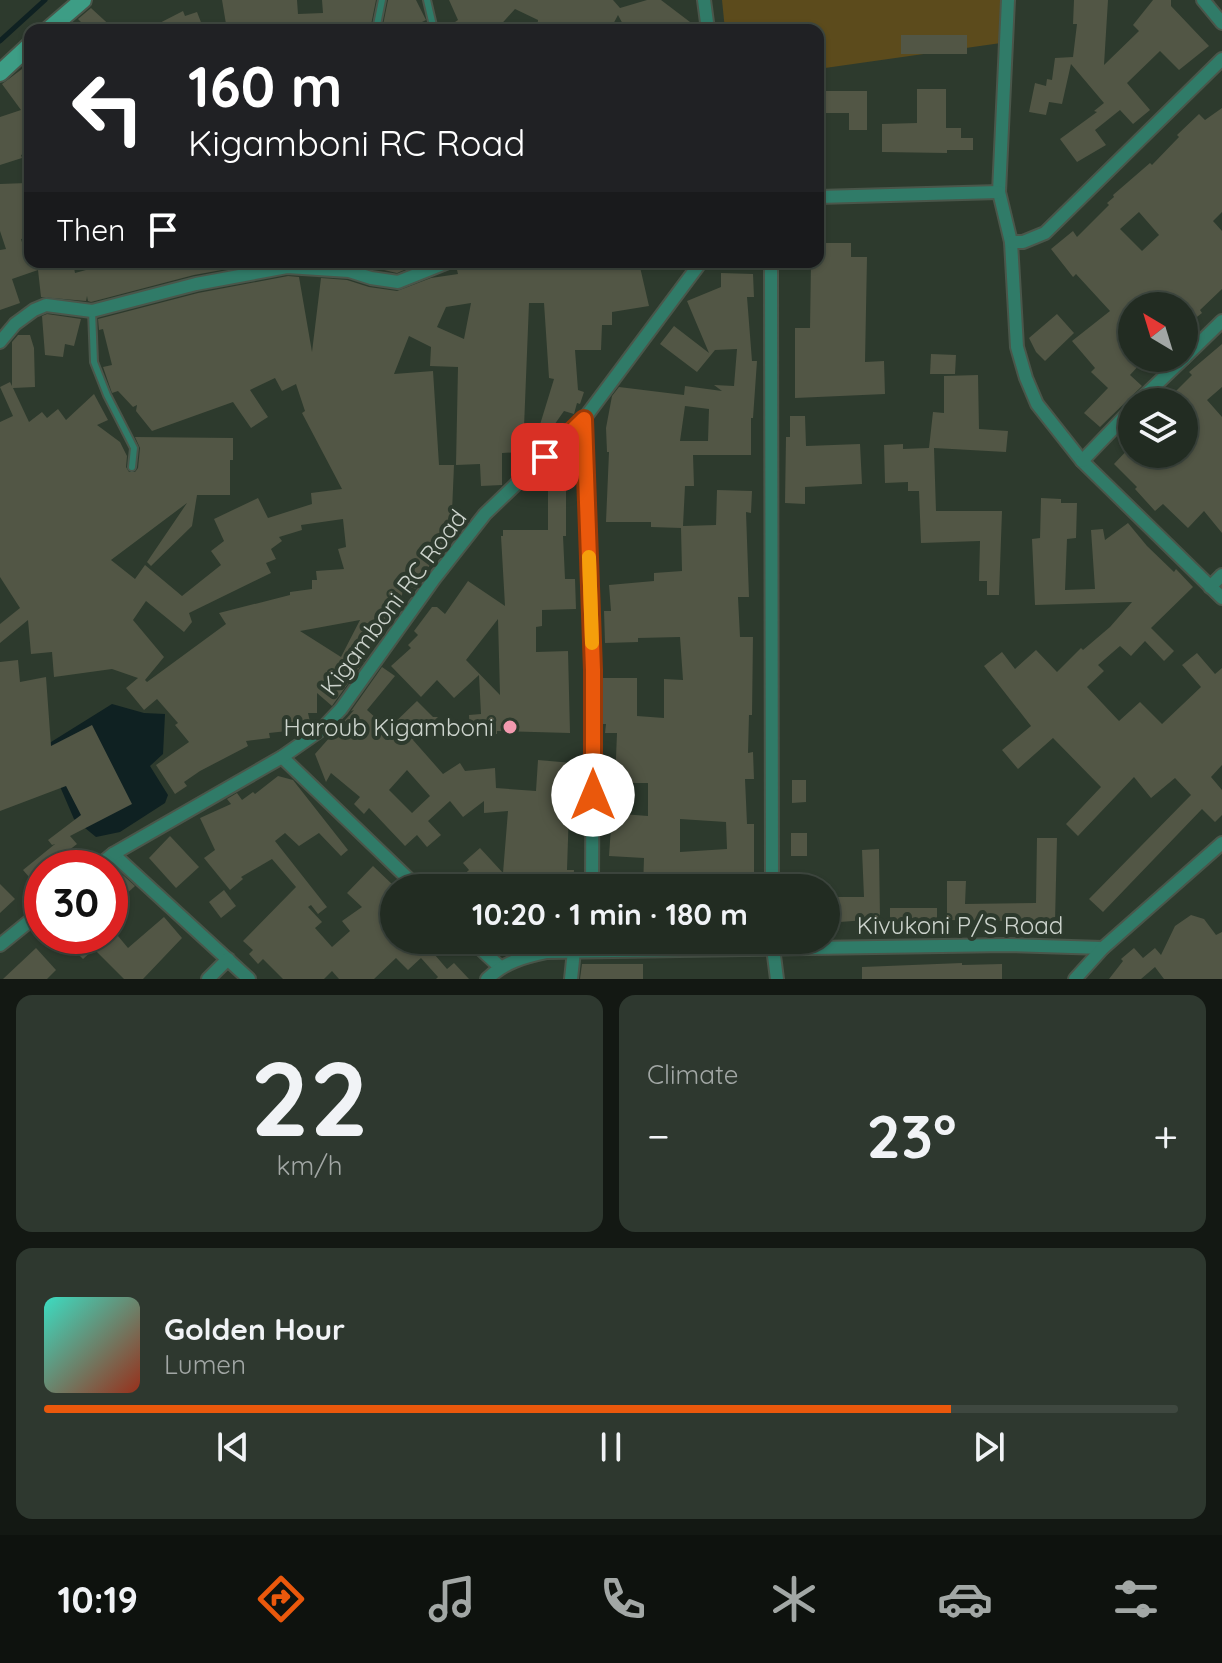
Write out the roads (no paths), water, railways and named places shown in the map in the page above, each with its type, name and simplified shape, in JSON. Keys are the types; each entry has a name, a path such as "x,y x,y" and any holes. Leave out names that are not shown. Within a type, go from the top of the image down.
{"main road":[{"path":"55,24 83,0"},
{"path":"0,73 24,51"}],"street":[{"path":"704,0 707,24"},
{"path":"1008,0 999,192 1011,242 1017,347 1026,378 1037,404 1082,461 1222,598"},
{"path":"1203,0 1222,23"},
{"path":"1011,242 1035,239 1045,233 1222,59"},
{"path":"824,197 999,192"},
{"path":"0,342 15,324 46,305 92,311 196,284 282,268"},
{"path":"302,268 349,271 398,282 433,268"},
{"name":"Kigamboni RC Road","path":"120,850 282,757 322,729 341,709 434,579 485,514 584,419 697,268"},
{"path":"771,268 772,874"},
{"path":"1198,344 1222,321"},
{"path":"1153,388 1169,372"},
{"path":"584,419 593,670 592,874"},
{"path":"1082,461 1118,424"},
{"path":"1210,587 1222,575"},
{"path":"282,757 403,874"},
{"path":"1075,979 1103,948 1222,843"},
{"path":"128,868 249,979"},
{"path":"0,945 24,926"},
{"name":"Kivukoni P/S Road","path":"840,944 1103,948"},
{"path":"486,954 500,967"},
{"name":"Kivukoni P/S Road","path":"487,979 500,967 520,957 536,954"},
{"path":"571,979 574,954"},
{"path":"774,954 777,979"},
{"path":"208,979 228,959"}],"lane":[{"path":"377,24 382,0"},
{"path":"427,0 433,24"},
{"path":"92,311 94,362 134,448 132,467"}],"waterway":[{"path":"0,41 45,0"}],"place":[{"name":"Haroub Kigamboni","path":"510,727"}]}
